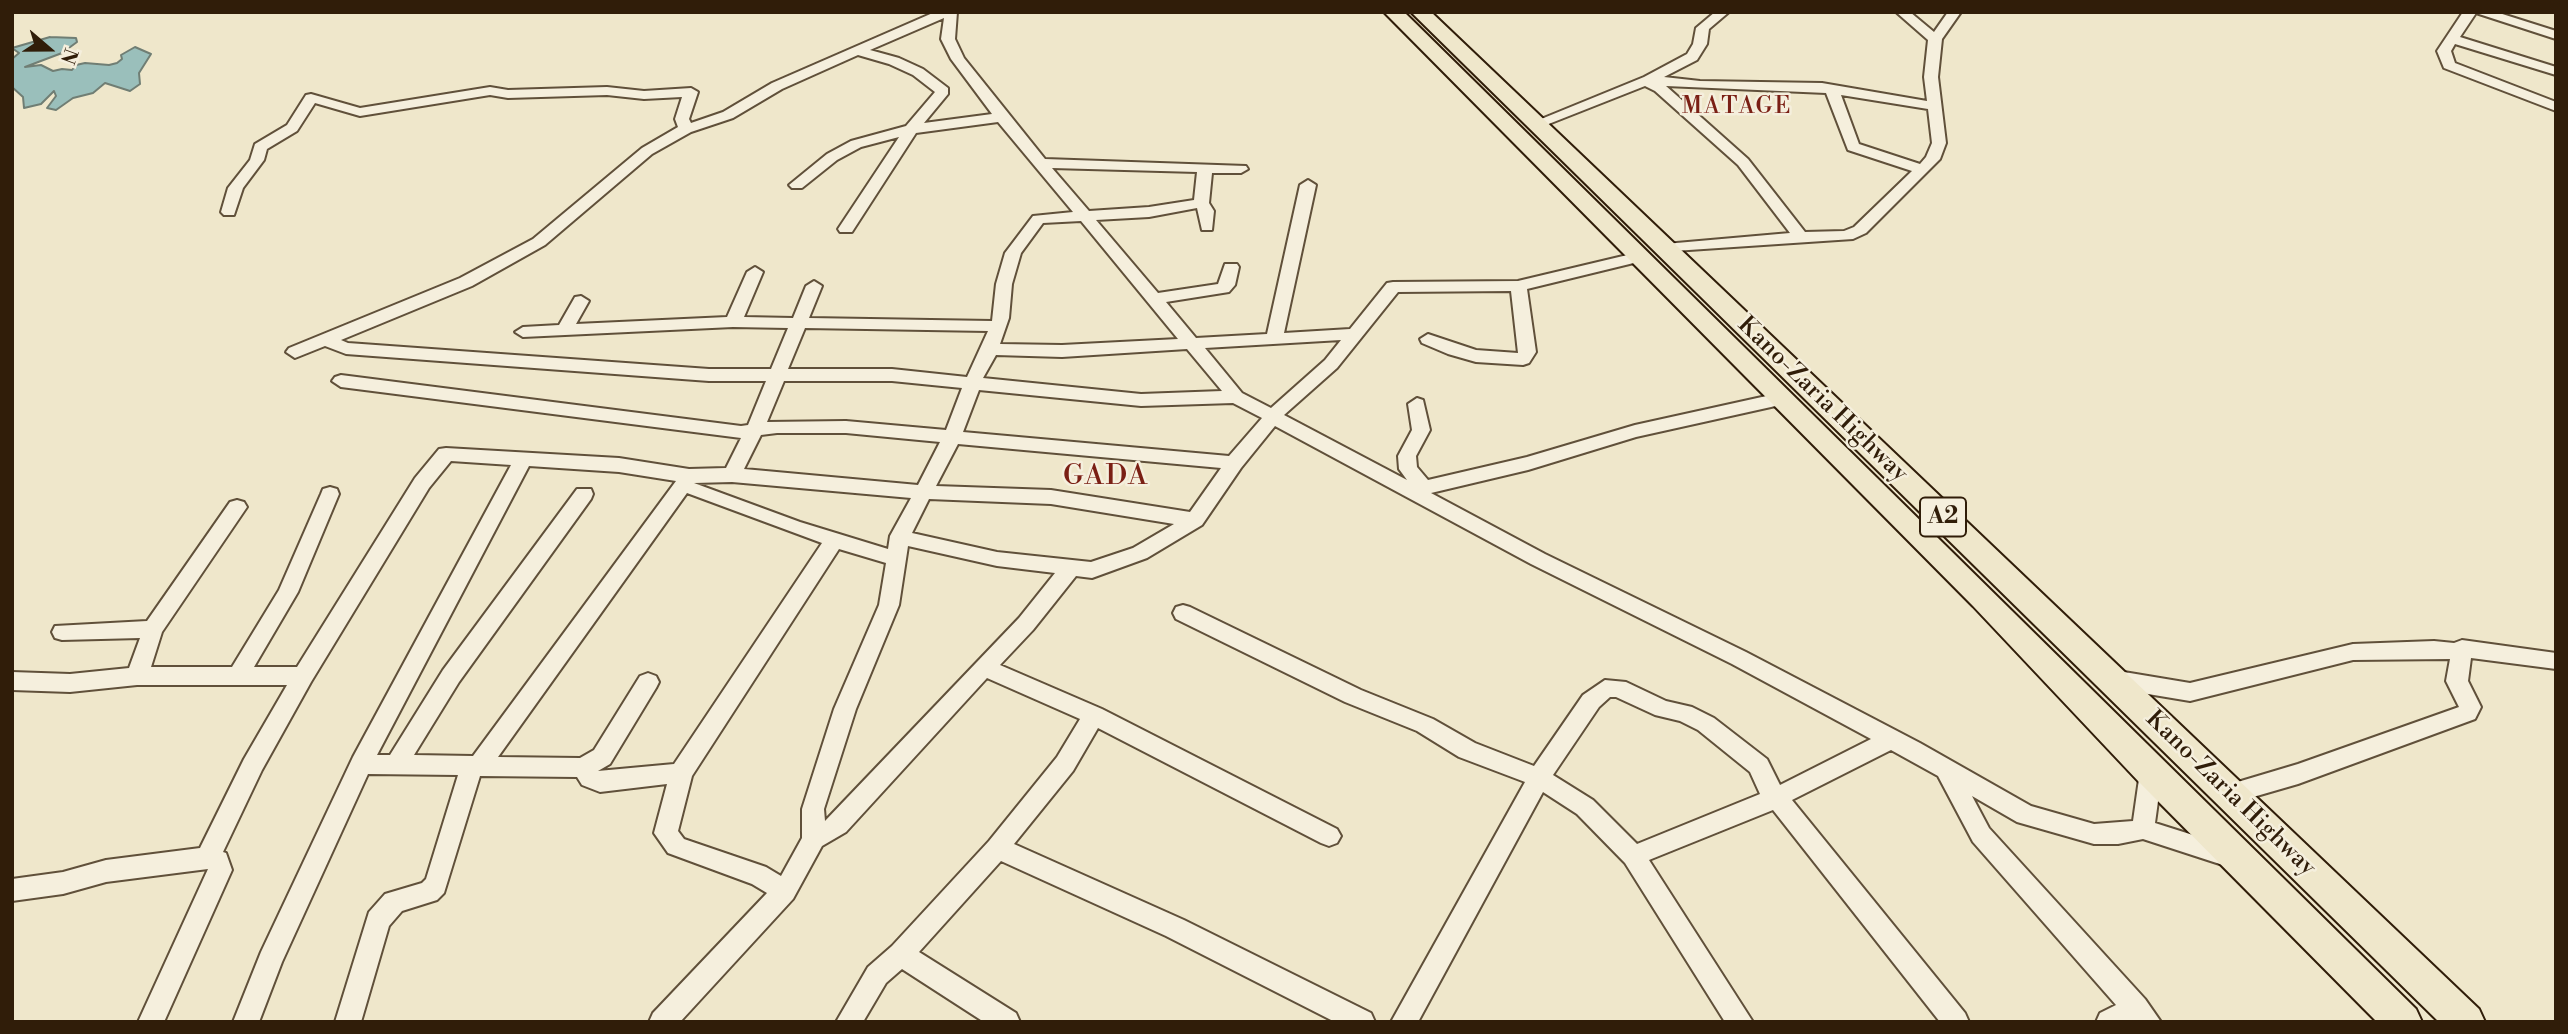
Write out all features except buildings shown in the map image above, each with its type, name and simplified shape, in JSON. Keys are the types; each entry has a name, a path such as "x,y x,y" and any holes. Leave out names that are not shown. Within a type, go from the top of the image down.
{"highway":[{"name":"Kano-Zaria Highway","path":"1393,12 2014,586 2466,1022"},
{"name":"Kano-Zaria Highway","path":"1420,12 1536,124 1780,399 1983,598 2151,772 2403,1022"},
{"path":"1983,598 2014,586"}],"street":[{"path":"295,352 466,282 539,242 647,151 686,129 728,115 777,86 948,12 948,39 958,59 1002,117 1236,397 1273,419 1418,490 1538,559 1740,658 2025,815 2094,834 2118,834 2143,829 2238,859"},
{"path":"1536,124 1647,80 1692,57 1700,44 1703,28 1723,12"},
{"path":"1902,12 1935,39"},
{"path":"900,536 920,543 997,559 1092,570 1140,553 1195,520 1234,463 1283,405 1331,364 1393,287 1518,286 1653,253 1801,237 1847,236 1860,230 1933,159 1939,143 1931,77 1935,39 1955,12"},
{"path":"2470,12 2444,51 2449,65 2556,107"},
{"path":"2483,12 2556,35"},
{"path":"2452,39 2556,71"},
{"path":"846,229 911,129 943,92 918,72 894,61 857,51"},
{"path":"1647,80 1660,88 1743,162 1801,237"},
{"path":"1647,80 1700,85 1822,87 1934,107"},
{"path":"229,212 236,188 257,160 260,147 292,128 311,98 360,112 477,92 563,94 607,91 643,95 691,92 682,119 686,129"},
{"path":"1835,91 1833,93 1853,147 1922,169"},
{"path":"797,185 832,157 856,144 911,129 1002,117"},
{"path":"1041,163 1241,169"},
{"path":"1205,169 1201,203 1206,211 1207,227"},
{"path":"1275,337 1308,185"},
{"path":"814,839 813,809 845,709 888,605 900,536 952,437 972,384 990,349 998,326 1004,284 1013,253 1038,219 1149,212 1201,203"},
{"path":"1154,299 1223,288 1227,285 1231,267"},
{"path":"733,322 755,272"},
{"path":"732,475 778,377 814,286"},
{"path":"1429,338 1454,350 1476,356 1523,359 1528,352 1518,286"},
{"path":"564,330 581,301"},
{"path":"523,332 733,322 998,326"},
{"path":"990,349 1062,351 1356,334"},
{"path":"326,340 346,348 489,360 778,377 892,375 1141,400 1236,397"},
{"path":"341,381 741,432 755,429 846,427 1234,463"},
{"path":"1418,490 1528,463 1635,431 1780,399"},
{"path":"1417,404 1421,430 1407,456 1408,469 1418,490"},
{"path":"207,858 232,813 252,766 303,676 422,483 446,454 619,465 691,483 793,527 896,559"},
{"path":"246,1022 270,960 361,764 523,459"},
{"path":"348,1022 379,920 394,902 429,892 436,885 476,766 691,483 732,475 923,492 1051,498 1195,520"},
{"path":"239,674 288,592 330,494"},
{"path":"397,764 451,676 584,494"},
{"path":"137,676 153,629 237,508"},
{"path":"785,891 758,875 715,862 677,845 666,833 681,773 835,539"},
{"path":"662,1022 785,891 814,839 838,825 1026,624 1071,568"},
{"path":"1183,613 1353,696 1425,725 1467,750 1539,778 1585,807 1633,856 1740,1022"},
{"path":"62,632 153,629"},
{"path":"2230,794 2298,774 2467,713 2470,707 2457,681 2462,648 2556,662"},
{"path":"2111,679 2190,692 2353,652 2394,649 2460,652"},
{"path":"984,667 1094,715 1329,836"},
{"path":"12,681 70,683 137,676 239,674 303,676"},
{"path":"361,764 583,768 602,757 648,682"},
{"path":"1404,1022 1539,778 1591,701 1605,689 1618,688 1663,709 1684,713 1715,729 1735,749 1759,766 1776,797 1956,1022"},
{"path":"849,1022 877,975 901,954 997,849 1065,764 1094,715"},
{"path":"1633,856 1776,797 1891,739"},
{"path":"583,768 590,778 600,782 681,773"},
{"path":"1947,772 1982,835 2142,1015 2109,1022"},
{"path":"2143,829 2151,772"},
{"path":"997,849 1174,928 1362,1022"},
{"path":"12,890 63,883 106,871 207,858 218,861 220,870 151,1022"},
{"path":"901,954 1007,1022"}],"water":[{"path":"50,37 76,38 77,42 62,53 25,67 41,65 53,71 72,70 76,65 85,63 109,65 117,63 122,59 121,55 135,47 151,54 139,73 140,84 130,91 105,83 93,93 73,98 56,110 47,108 56,96 54,91 41,104 24,108 23,97 12,87 12,59 19,53 12,48"}],"district":[{"name":"MATAGE","path":"1737,107"},
{"name":"GADA","path":"1106,477"}]}
